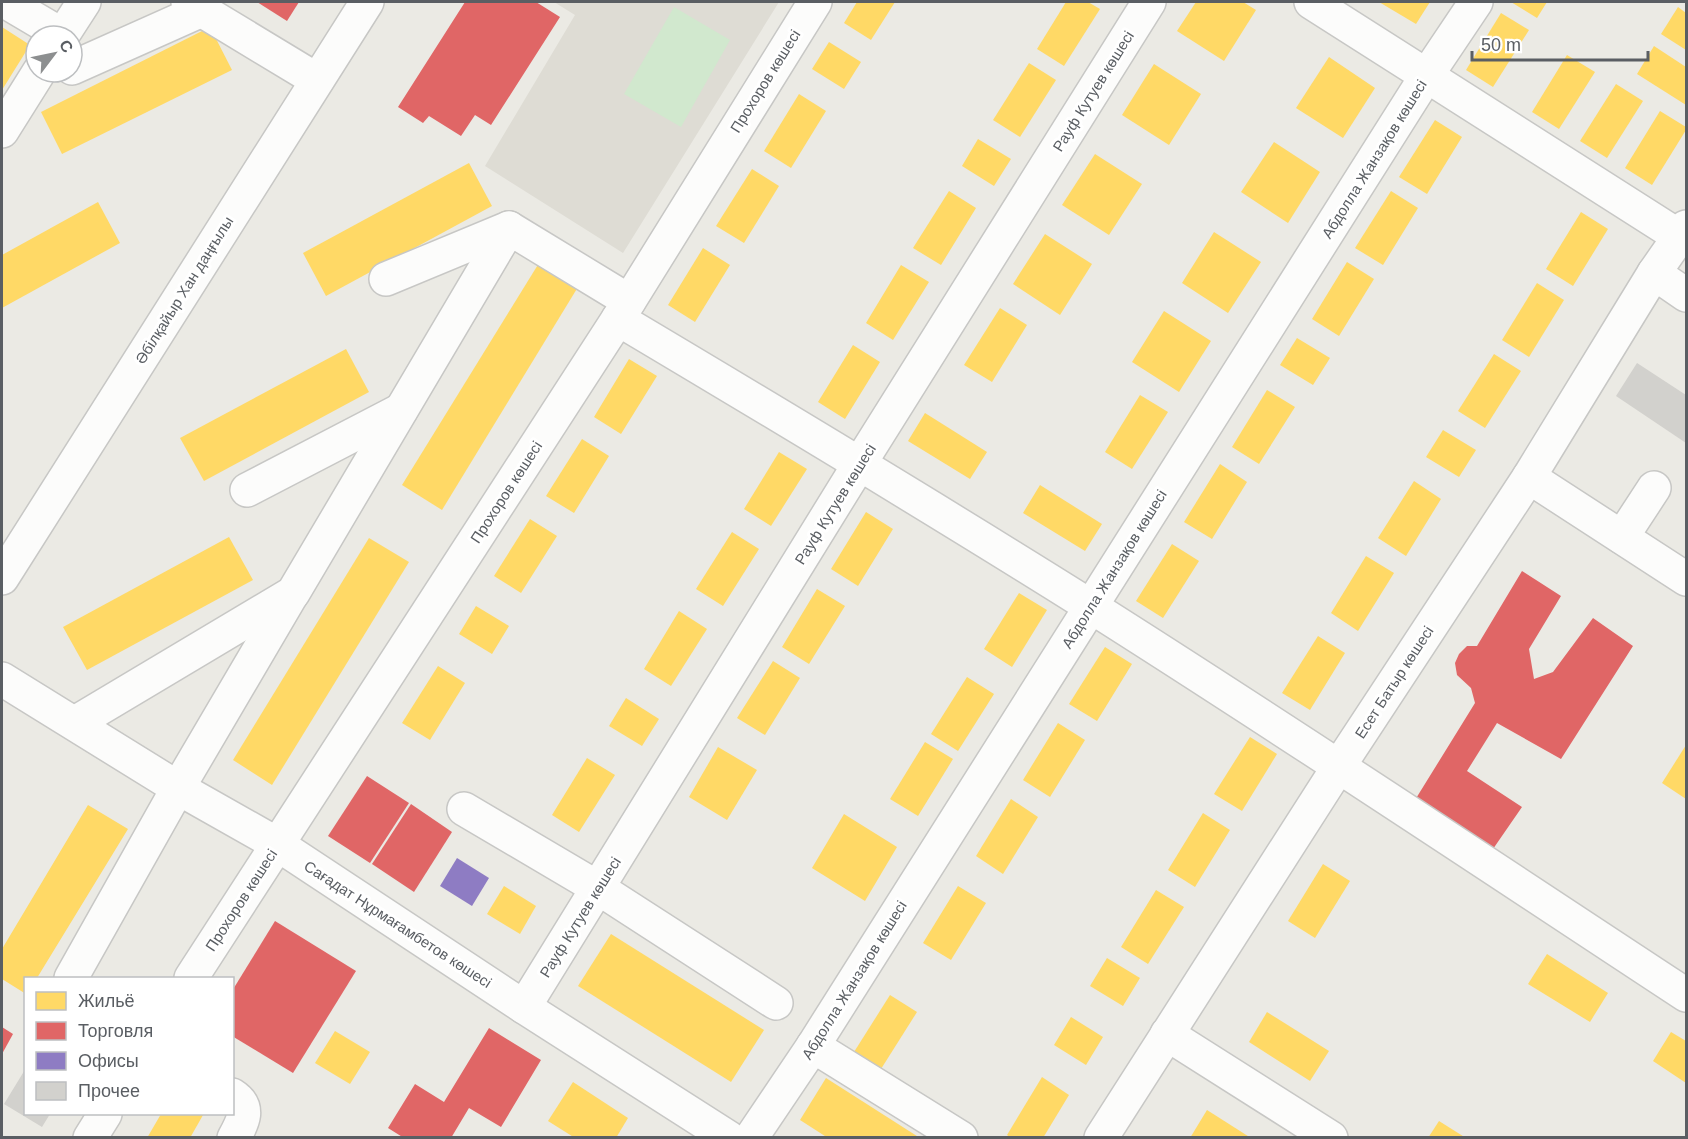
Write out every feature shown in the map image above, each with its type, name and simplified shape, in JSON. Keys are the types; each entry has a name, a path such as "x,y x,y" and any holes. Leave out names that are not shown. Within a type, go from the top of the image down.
{"street":[{"path":"6,2 42,24"},
{"path":"70,24 84,2"},
{"name":"Әбілқайыр Хан даңғылы","path":"2,578 367,2"},
{"name":"Прохоров көшесі","path":"192,977 623,310 815,2"},
{"name":"Рауф Кутуев көшесі","path":"524,1007 860,463 1149,2"},
{"path":"1311,2 1683,232"},
{"name":"Абдолла Жанзақов көшесі","path":"752,1137 813,1046 1427,75 1476,2"},
{"path":"84,62 195,6 317,80"},
{"path":"2,131 31,84"},
{"path":"509,228 623,310 1339,766 1686,995"},
{"path":"386,279 509,228"},
{"path":"72,977 178,788 509,228"},
{"name":"Есет Батыр көшесі","path":"1101,1137 1339,766 1529,477 1654,273 1683,232"},
{"path":"1654,273 1686,294"},
{"path":"247,490 401,410"},
{"path":"1529,477 1686,579"},
{"path":"1622,537 1654,488"},
{"path":"75,723 292,593"},
{"name":"Сағадат Нұрмағамбетов көшесі","path":"2,678 178,788 277,844 524,1007 729,1137"},
{"path":"464,809 598,888 776,1003"},
{"path":"1167,1034 1331,1137"},
{"path":"813,1046 961,1137"},
{"path":"234,1096 244,1108 244,1119 234,1137"},
{"path":"90,1137 104,1115"}],"shaded area":[{"path":"554,2 779,2 623,253 485,166 575,15"}],"green space":[{"path":"674,7 730,40 681,127 624,94"}],"building: Жильё":[{"path":"857,2 895,2 871,40 844,23"},
{"path":"1066,2 1088,2 1100,9 1064,66 1037,49"},
{"path":"1196,2 1243,2 1256,10 1224,61 1177,31"},
{"path":"1379,2 1430,2 1416,24"},
{"path":"1511,2 1547,2 1537,18"},
{"path":"1678,7 1686,13 1686,50 1661,34"},
{"path":"1501,13 1529,30 1493,87 1466,70"},
{"path":"2,27 24,41 24,55 2,90"},
{"path":"210,27 232,70 62,154 41,112"},
{"path":"829,42 861,62 844,89 812,69"},
{"path":"1654,46 1686,67 1686,105 1637,74"},
{"path":"1567,55 1595,72 1559,129 1532,112"},
{"path":"1329,57 1375,88 1343,138 1296,108"},
{"path":"1029,63 1056,80 1020,137 993,120"},
{"path":"1154,64 1201,94 1169,145 1122,115"},
{"path":"1616,84 1643,101 1607,158 1580,141"},
{"path":"799,94 826,111 791,168 764,151"},
{"path":"1660,111 1686,127 1686,130 1652,185 1625,168"},
{"path":"1435,120 1462,137 1427,194 1399,177"},
{"path":"978,139 1011,159 994,186 962,166"},
{"path":"1274,142 1320,172 1288,223 1241,192"},
{"path":"1095,154 1142,184 1109,235 1062,205"},
{"path":"469,163 492,206 326,296 303,253"},
{"path":"752,169 779,186 744,243 716,226"},
{"path":"949,191 976,208 941,265 913,248"},
{"path":"1391,191 1418,208 1383,265 1355,248"},
{"path":"98,202 120,243 2,308 2,255"},
{"path":"1581,212 1608,229 1573,286 1546,269"},
{"path":"1214,232 1261,262 1228,313 1182,283"},
{"path":"1045,234 1092,264 1060,315 1013,284"},
{"path":"703,248 730,265 695,322 668,305"},
{"path":"1347,262 1374,279 1339,336 1312,319"},
{"path":"539,263 578,287 442,510 402,485"},
{"path":"901,265 929,282 893,340 866,323"},
{"path":"1537,283 1564,300 1529,357 1502,340"},
{"path":"1000,308 1027,325 992,382 964,365"},
{"path":"1164,311 1211,341 1179,392 1132,362"},
{"path":"1297,338 1330,358 1313,385 1280,365"},
{"path":"853,345 880,362 845,419 818,402"},
{"path":"346,349 369,392 204,481 180,438"},
{"path":"1494,354 1521,371 1485,428 1458,411"},
{"path":"629,359 657,376 621,434 594,417"},
{"path":"1267,390 1295,407 1259,464 1232,447"},
{"path":"1140,395 1168,412 1132,469 1105,452"},
{"path":"925,413 987,452 970,479 908,441"},
{"path":"1443,430 1476,450 1459,477 1426,457"},
{"path":"582,439 609,456 574,513 546,496"},
{"path":"779,452 807,469 771,526 744,509"},
{"path":"1220,464 1247,482 1212,539 1184,522"},
{"path":"1414,481 1441,499 1406,556 1378,538"},
{"path":"1040,485 1102,524 1085,551 1023,513"},
{"path":"866,512 893,529 858,586 831,569"},
{"path":"530,519 557,536 521,593 494,576"},
{"path":"732,532 759,549 723,606 696,589"},
{"path":"229,537 253,580 87,670 63,627"},
{"path":"369,538 409,562 272,785 233,760"},
{"path":"1172,544 1199,561 1163,618 1136,601"},
{"path":"1366,556 1394,573 1358,631 1331,613"},
{"path":"817,589 845,606 809,664 782,647"},
{"path":"1019,593 1047,610 1012,667 984,649"},
{"path":"476,606 509,626 492,654 459,634"},
{"path":"679,611 707,629 671,686 644,669"},
{"path":"1318,636 1345,653 1310,710 1282,693"},
{"path":"1105,647 1132,664 1097,721 1069,704"},
{"path":"773,661 800,678 765,735 737,718"},
{"path":"438,666 465,683 430,740 402,723"},
{"path":"967,677 994,694 958,751 931,734"},
{"path":"626,698 659,719 642,746 609,726"},
{"path":"1058,723 1085,740 1050,797 1023,780"},
{"path":"1250,737 1277,754 1242,811 1214,794"},
{"path":"925,742 953,759 918,816 890,799"},
{"path":"1686,745 1686,799 1662,783"},
{"path":"718,747 757,770 727,820 689,797"},
{"path":"587,758 615,775 579,832 552,815"},
{"path":"1011,799 1038,817 1003,874 976,856"},
{"path":"88,805 128,829 38,977 24,977 24,993 2,979 2,949"},
{"path":"1203,813 1230,830 1195,887 1168,870"},
{"path":"844,814 897,847 865,901 812,868"},
{"path":"1323,864 1350,881 1315,938 1288,921"},
{"path":"504,886 536,906 520,934 487,914"},
{"path":"958,886 986,903 951,960 923,943"},
{"path":"1156,890 1184,907 1148,964 1121,947"},
{"path":"611,934 764,1030 731,1082 578,986"},
{"path":"1547,954 1608,993 1590,1022 1528,984"},
{"path":"1107,958 1140,978 1123,1006 1090,986"},
{"path":"890,995 917,1012 881,1069 854,1052"},
{"path":"1267,1012 1329,1051 1310,1081 1249,1042"},
{"path":"1071,1017 1103,1037 1086,1065 1054,1045"},
{"path":"335,1031 370,1052 350,1084 315,1063"},
{"path":"1671,1032 1686,1041 1686,1083 1653,1061"},
{"path":"1042,1077 1069,1095 1043,1138 1011,1138 1007,1135"},
{"path":"826,1078 920,1138 828,1138 800,1120"},
{"path":"573,1082 628,1118 616,1138 575,1138 548,1121"},
{"path":"1207,1110 1251,1138 1190,1138"},
{"path":"160,1115 203,1115 190,1138 147,1138"},
{"path":"1439,1121 1466,1138 1428,1138"}],"building: Торговля":[{"path":"257,2 299,2 287,21"},
{"path":"465,2 536,2 560,17 491,125 475,115 461,136 429,116 423,123 398,107"},
{"path":"1522,571 1561,596 1529,649 1534,679 1553,672 1593,618 1633,646 1561,759 1497,723 1467,771 1522,807 1493,849 1415,800 1475,703 1471,688 1457,675 1455,663 1459,654 1467,646 1477,646"},
{"path":"367,776 409,803 370,863 328,836"},
{"path":"411,804 452,832 414,892 372,864"},
{"path":"275,921 356,971 293,1073 234,1037 234,988"},
{"path":"2,1027 13,1034 2,1054"},
{"path":"489,1028 541,1060 501,1127 469,1108 451,1138 404,1138 388,1128 415,1084 444,1102"}],"building: Офисы":[{"path":"457,858 489,878 472,906 440,886"}],"building: Прочее":[{"path":"1637,363 1686,395 1686,443 1616,396"},
{"path":"24,1071 24,1115 49,1115 42,1127 4,1104"}]}
